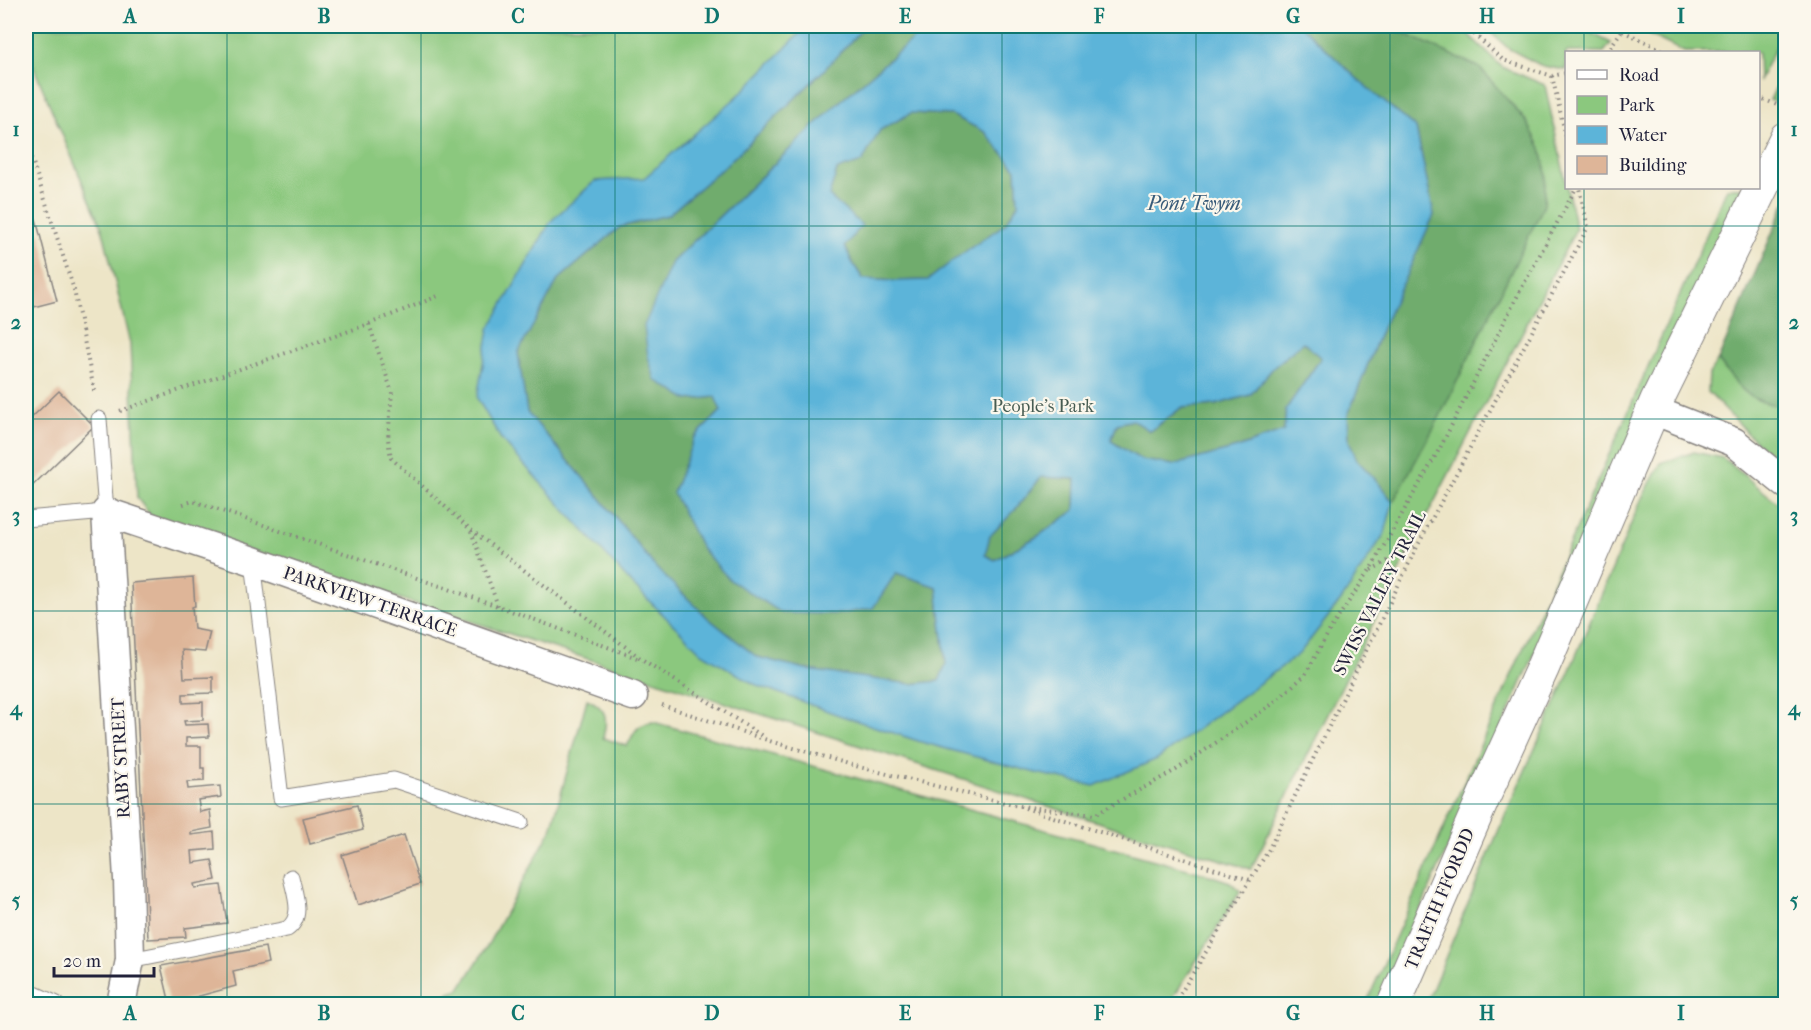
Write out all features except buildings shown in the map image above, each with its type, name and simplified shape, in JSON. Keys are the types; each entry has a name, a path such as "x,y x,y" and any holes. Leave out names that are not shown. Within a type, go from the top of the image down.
{"main road":[{"name":"TRAETH FFORDD","path":"1394,1005 1653,410 1785,138"}],"street":[{"path":"1653,410 1734,442 1785,484"},
{"name":"PARKVIEW TERRACE","path":"106,512 253,561 633,696"},
{"name":"RABY STREET","path":"106,512 128,879 130,960 121,1005"}],"lane":[{"path":"26,519 106,512 99,419"},
{"path":"253,561 281,798 394,780 521,822"},
{"path":"130,960 287,929 292,926 298,913 291,877"},
{"path":"26,990 57,1005"}],"path":[{"path":"1465,26 1503,60 1552,76 1565,73"},
{"path":"1612,26 1665,51"},
{"path":"1608,51 1625,26"},
{"path":"1552,76 1565,133"},
{"path":"1760,98 1785,110"},
{"path":"26,141 74,290 99,419 369,324 438,296"},
{"path":"1013,805 1094,816 1176,770 1271,705 1305,675 1331,628 1371,570 1440,448 1519,293 1576,189"},
{"name":"SWISS VALLEY TRAIL","path":"1174,1005 1273,840 1418,545 1588,227 1577,189"},
{"path":"369,324 392,392 388,439 391,458 471,530 643,660 773,742"},
{"path":"181,504 193,501 498,606 643,660"},
{"path":"471,530 498,606"},
{"path":"1371,570 1418,545"},
{"path":"633,696 773,742 859,767 1013,805 1250,880"}],"green space":[{"name":"People's Park","path":"26,26 1460,26 1502,67 1545,85 1565,178 1565,189 1567,189 1576,229 1414,541 1251,869 154,520 137,498 130,344 103,231 26,49"},
{"path":"865,26 928,26 836,105 672,262 688,400 716,397 721,411 694,438 896,572 937,587 946,664 939,681 911,684 814,671 757,657 708,618 656,568 527,412 518,352 558,280 620,227 668,215 726,165 822,72"},
{"path":"1301,26 1388,26 1479,67 1527,122 1541,148 1546,173 1544,205 1437,422 1393,502 1357,460 1349,441 1348,415 1382,328 1434,215 1416,128 1365,86"},
{"path":"1483,26 1577,26 1611,43 1605,51 1565,51 1565,70 1542,66 1509,49"},
{"path":"1644,26 1785,26 1786,28 1760,78 1760,51 1682,51 1641,31"},
{"path":"1785,69 1785,96 1781,105 1770,100"},
{"path":"911,113 952,115 985,132 1016,169 1018,204 1005,224 928,280 863,279 845,246 829,196 837,170 862,162 880,130"},
{"path":"1727,189 1743,189 1378,1004 1366,1004"},
{"path":"1785,203 1785,405 1762,402 1753,398 1738,385 1718,360"},
{"path":"1303,342 1321,358 1286,409 1284,431 1237,448 1174,465 1141,460 1111,441 1117,424 1133,420 1151,431 1181,408 1215,405 1250,395 1273,368"},
{"path":"1718,360 1738,385 1753,398 1762,402 1785,405 1785,468 1752,438 1708,392 1709,374"},
{"path":"1694,452 1723,458 1785,509 1785,1004 1426,1004 1641,500 1661,463"},
{"path":"1041,477 1076,479 1075,510 1038,536 995,560 985,555 989,536 1014,511"},
{"path":"587,699 599,706 604,714 603,738 627,746 639,727 653,722 1209,875 1230,882 1240,892 1169,1004 422,1004 460,989 486,948 551,830"}],"water":[{"name":"Pont Twym","path":"807,26 865,26 822,72 726,165 668,215 620,227 558,280 518,353 527,412 656,568 708,618 757,657 814,671 911,684 939,681 946,664 937,587 896,573 873,608 841,614 782,613 731,581 702,549 673,493 694,438 721,411 715,397 688,400 655,380 648,356 644,326 672,262 836,105 928,26 1301,26 1365,86 1416,128 1434,215 1382,328 1348,415 1349,441 1357,460 1393,502 1385,533 1342,599 1299,654 1157,759 1094,786 921,742 754,684 702,653 632,584 501,439 477,398 489,329 551,221 595,181 644,178 739,95","holes":["911,113 952,115 985,132 1016,169 1018,204 1005,224 928,280 863,279 845,246 862,225 829,196 837,170 862,162 880,130","1303,342 1321,358 1286,409 1284,431 1237,448 1174,465 1141,460 1111,441 1117,424 1133,420 1150,431 1181,408 1215,405 1250,395 1273,368","1041,477 1076,479 1075,510 1038,536 995,560 985,555 990,536 1014,511"]}]}
